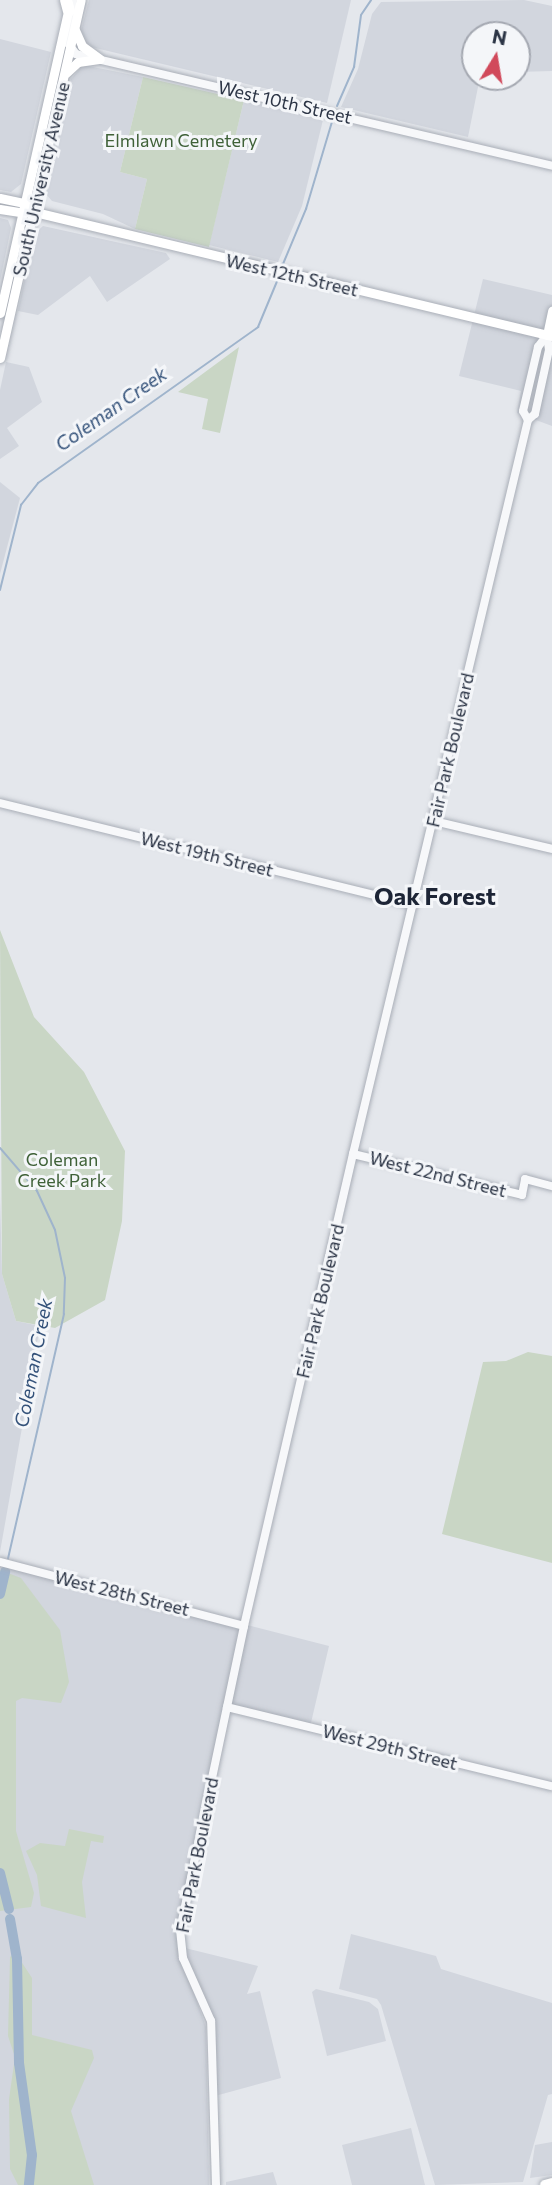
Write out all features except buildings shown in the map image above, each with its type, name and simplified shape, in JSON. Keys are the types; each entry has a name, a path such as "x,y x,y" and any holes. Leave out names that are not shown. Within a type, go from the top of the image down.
{"main road":[{"name":"South University Avenue","path":"0,358 81,0"},
{"name":"South University Avenue","path":"0,313 70,3"},
{"path":"75,28 82,46 100,59"},
{"path":"64,75 78,62 100,59"},
{"name":"West 12th Street","path":"0,198 24,203 33,211 549,335"},
{"path":"0,209 20,215 33,211"},
{"name":"Fair Park Boulevard","path":"549,335 552,311"},
{"path":"545,2185 552,2183"}],"street":[{"path":"70,3 67,39 70,50"},
{"name":"West 10th Street","path":"70,50 552,166"},
{"name":"Fair Park Boulevard","path":"216,2185 211,2021 183,1958 180,1936 244,1626 528,420 535,414 549,349 549,335"},
{"name":"West 19th Street","path":"0,803 414,905"},
{"path":"434,821 552,849"},
{"name":"West 22nd Street","path":"353,1154 522,1195 525,1179 552,1186"},
{"name":"West 28th Street","path":"4,1563 244,1626"},
{"name":"West 29th Street","path":"227,1707 552,1787"}],"shaded area":[{"path":"89,0 351,0 327,103 87,46 81,31"},
{"path":"524,0 552,6 552,71 531,72 531,21 461,21 461,91 477,91 468,137 341,107 358,69 372,14 381,2"},
{"path":"0,39 51,52 21,184 11,192 0,190"},
{"path":"83,65 143,77 120,172 147,179 135,229 103,214 52,201 46,194 71,79"},
{"path":"244,100 323,120 302,206 278,262 209,245"},
{"path":"0,218 8,220 11,228 0,281"},
{"path":"43,226 166,253 170,259 107,302 90,276 38,315 18,311 34,234"},
{"path":"483,279 552,295 552,426 517,413 521,391 459,376"},
{"path":"6,362 29,367 42,402 7,428 19,446 0,459 0,390"},
{"path":"0,482 20,498 0,574"},
{"path":"0,1196 2,1274 16,1321 40,1326 0,1552"},
{"path":"0,1562 329,1646 310,1727 227,1707 177,1945 206,2027 209,2185 0,2185"},
{"path":"351,1934 436,1956 441,1969 552,2003 552,2094 548,2095 523,2182 435,2185 381,2005 377,1999 339,1989"},
{"path":"181,1947 258,1966 247,1994 260,1991 281,2078 215,2096 211,2021"},
{"path":"316,1989 369,2002 378,2009 386,2041 327,2056 312,1992"},
{"path":"411,2128 425,2185 352,2185 342,2145"},
{"path":"552,2142 552,2175 530,2178 535,2145"},
{"path":"273,2172 277,2185 226,2185 226,2182"}],"green space":[{"name":"Elmlawn Cemetery","path":"143,77 244,100 209,247 135,229 147,179 120,172"},
{"path":"239,347 220,433 202,429 208,399 178,392"},
{"name":"Coleman Creek Park","path":"0,930 34,1017 84,1072 125,1151 122,1221 105,1300 55,1328 16,1321 2,1274"},
{"path":"528,1352 552,1356 552,1563 442,1534 483,1362 506,1361"},
{"path":"0,1570 21,1578 60,1630 69,1682 61,1703 22,1698 16,1701 16,1831 34,1893 31,1907 0,1911"},
{"path":"69,1829 104,1836 103,1843 91,1841 82,1882 86,1918 41,1906 37,1875 26,1851 40,1843 65,1846"},
{"path":"15,1952 32,1978 32,2035 92,2050 94,2058 71,2111 94,2185 18,2185 10,2169 9,2099 15,2057 8,2036 10,1957"}],"waterway":[{"name":"Coleman Creek","path":"337,106 354,67 361,15 371,0"},
{"name":"Coleman Creek","path":"283,264 306,209 332,122"},
{"name":"Coleman Creek","path":"0,590 21,505 38,483 258,327 278,279"},
{"name":"Coleman Creek","path":"0,1148 37,1191 55,1230 65,1278 64,1314 8,1559"},
{"name":"Coleman Creek","path":"0,1594 5,1572"},
{"name":"Coleman Creek","path":"0,1873 9,1909"},
{"name":"Coleman Creek","path":"10,1919 17,1959 19,2063 32,2155 29,2185"}],"district":[{"name":"Oak Forest","path":"435,896"}]}
